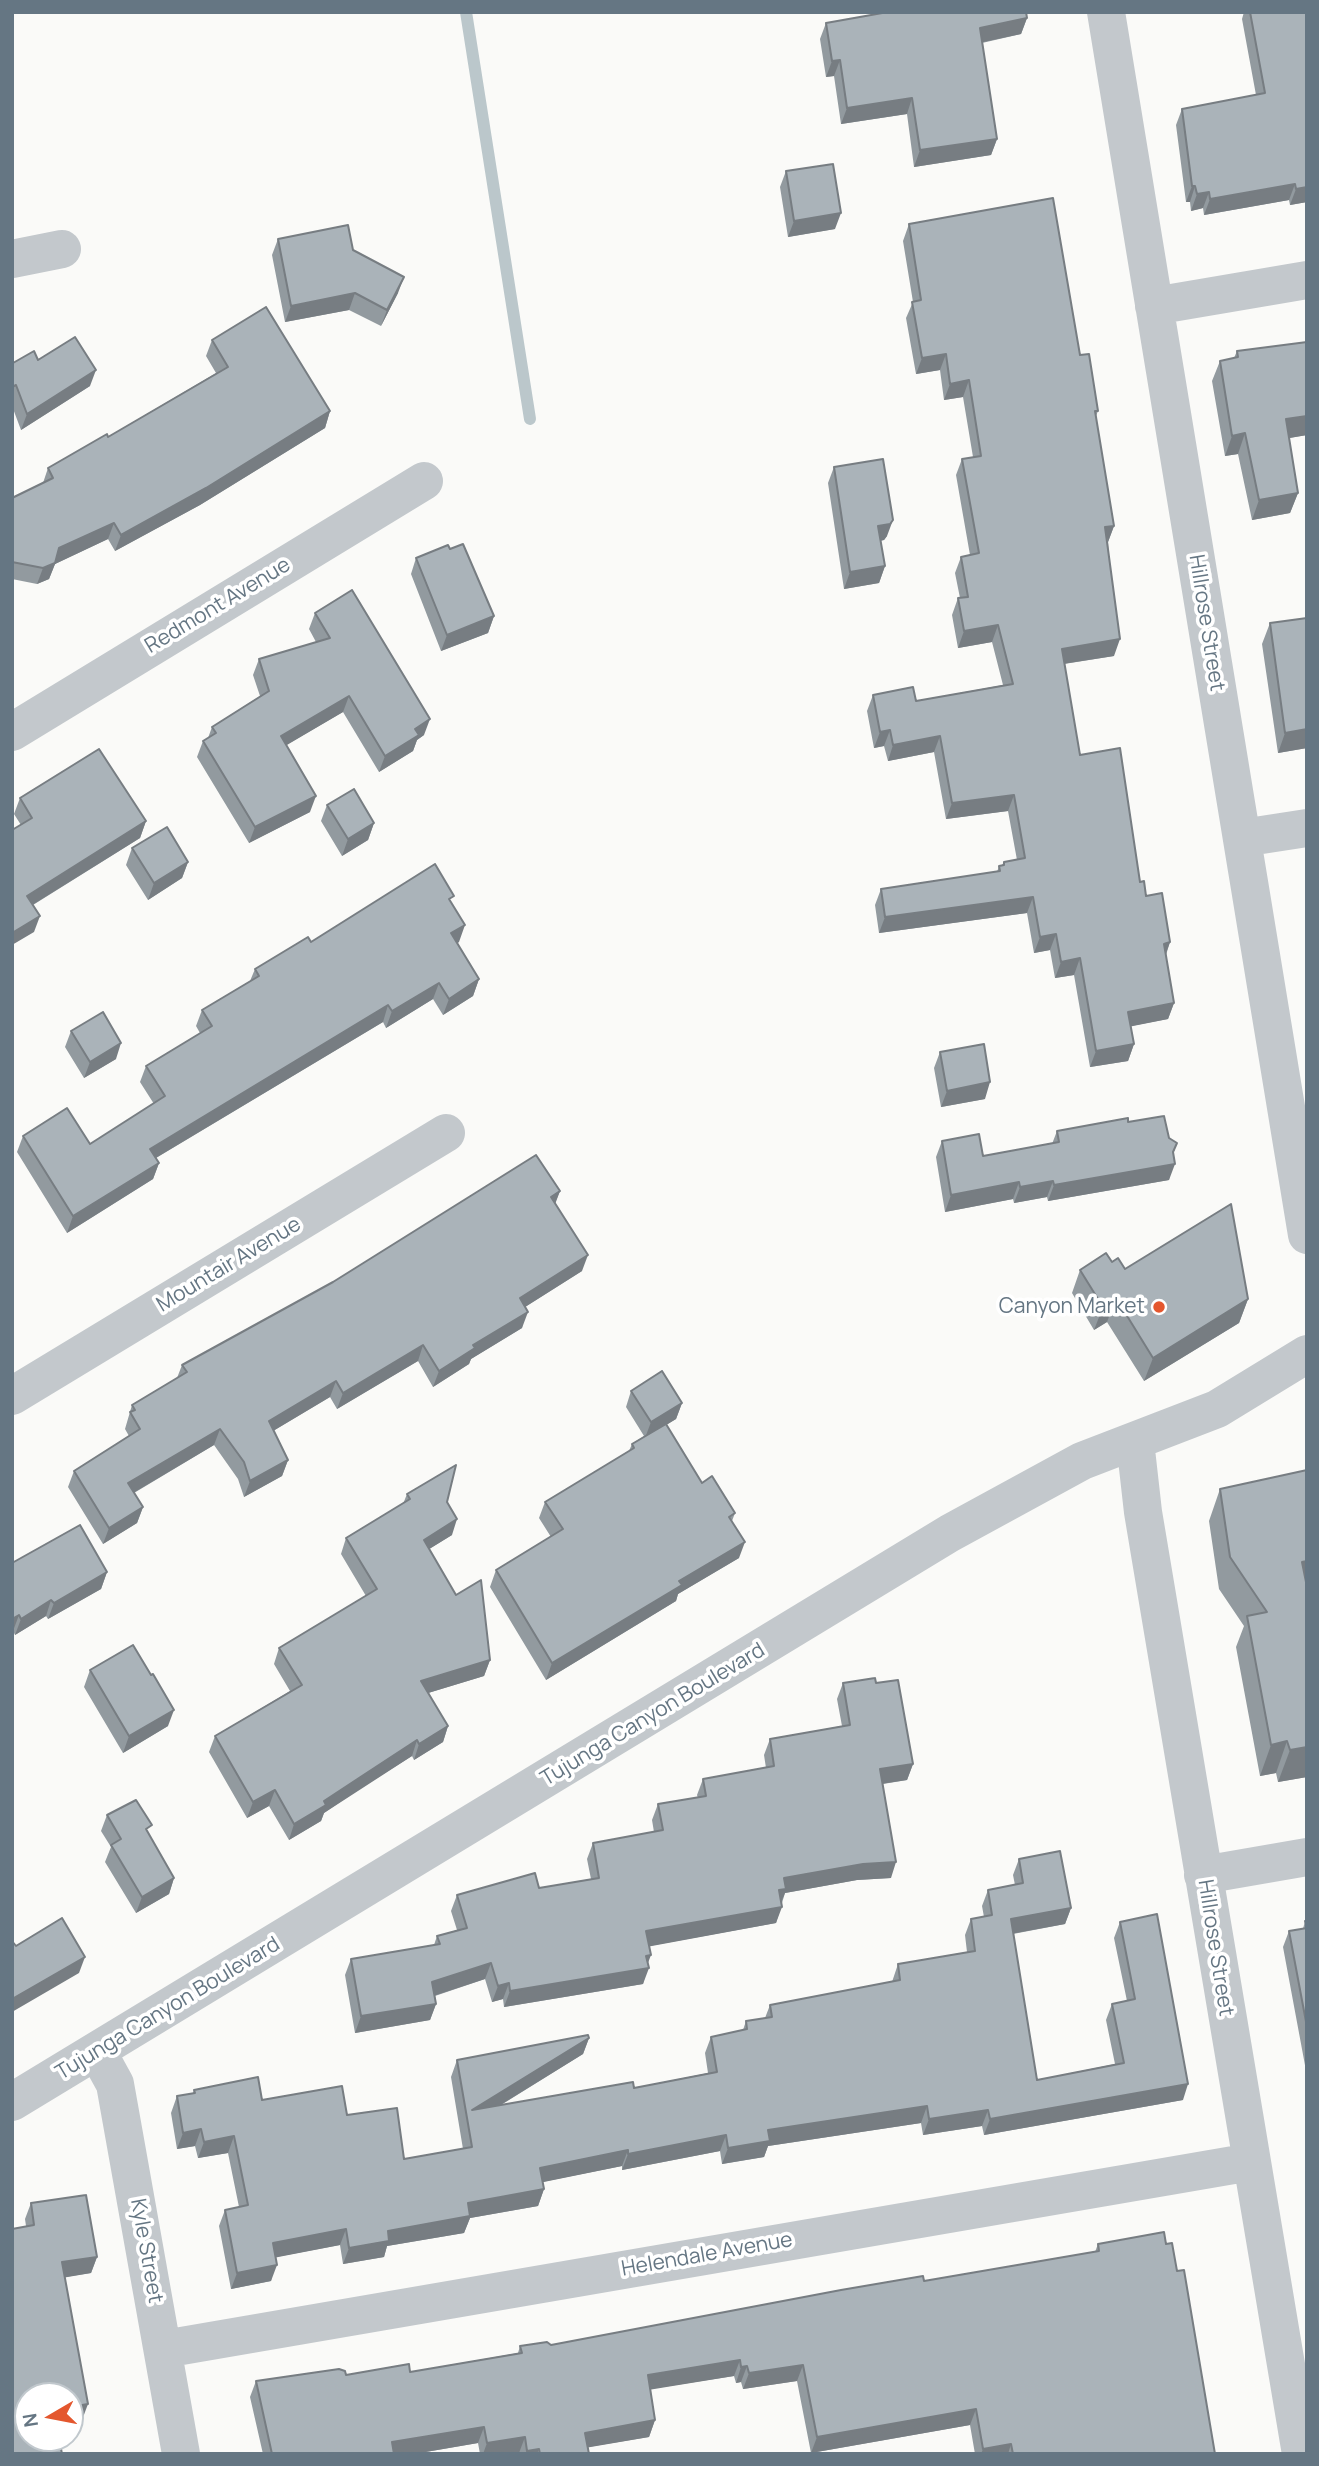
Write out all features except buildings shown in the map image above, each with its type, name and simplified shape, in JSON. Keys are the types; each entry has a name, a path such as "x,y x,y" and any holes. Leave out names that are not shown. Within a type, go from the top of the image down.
{"street":[{"name":"Hillrose Street","path":"1106,12 1307,1235"},
{"path":"12,259 62,249"},
{"path":"1154,306 1307,280"},
{"name":"Redmont Avenue","path":"12,732 424,481"},
{"path":"1242,838 1307,828"},
{"name":"Mountair Avenue","path":"12,1396 446,1133"},
{"name":"Tujunga Canyon Boulevard","path":"12,2102 98,2053 950,1533 1082,1461 1217,1409 1307,1354"},
{"name":"Hillrose Street","path":"1135,1441 1143,1511 1251,2162 1294,2342 1301,2454"},
{"path":"1203,1875 1307,1857"},
{"name":"Kyle Street","path":"98,2053 115,2084 181,2454"},
{"name":"Helendale Avenue","path":"164,2349 1251,2162"}],"waterway":[{"path":"466,12 530,419"}],"place":[{"name":"Canyon Market","path":"1159,1307"}]}
